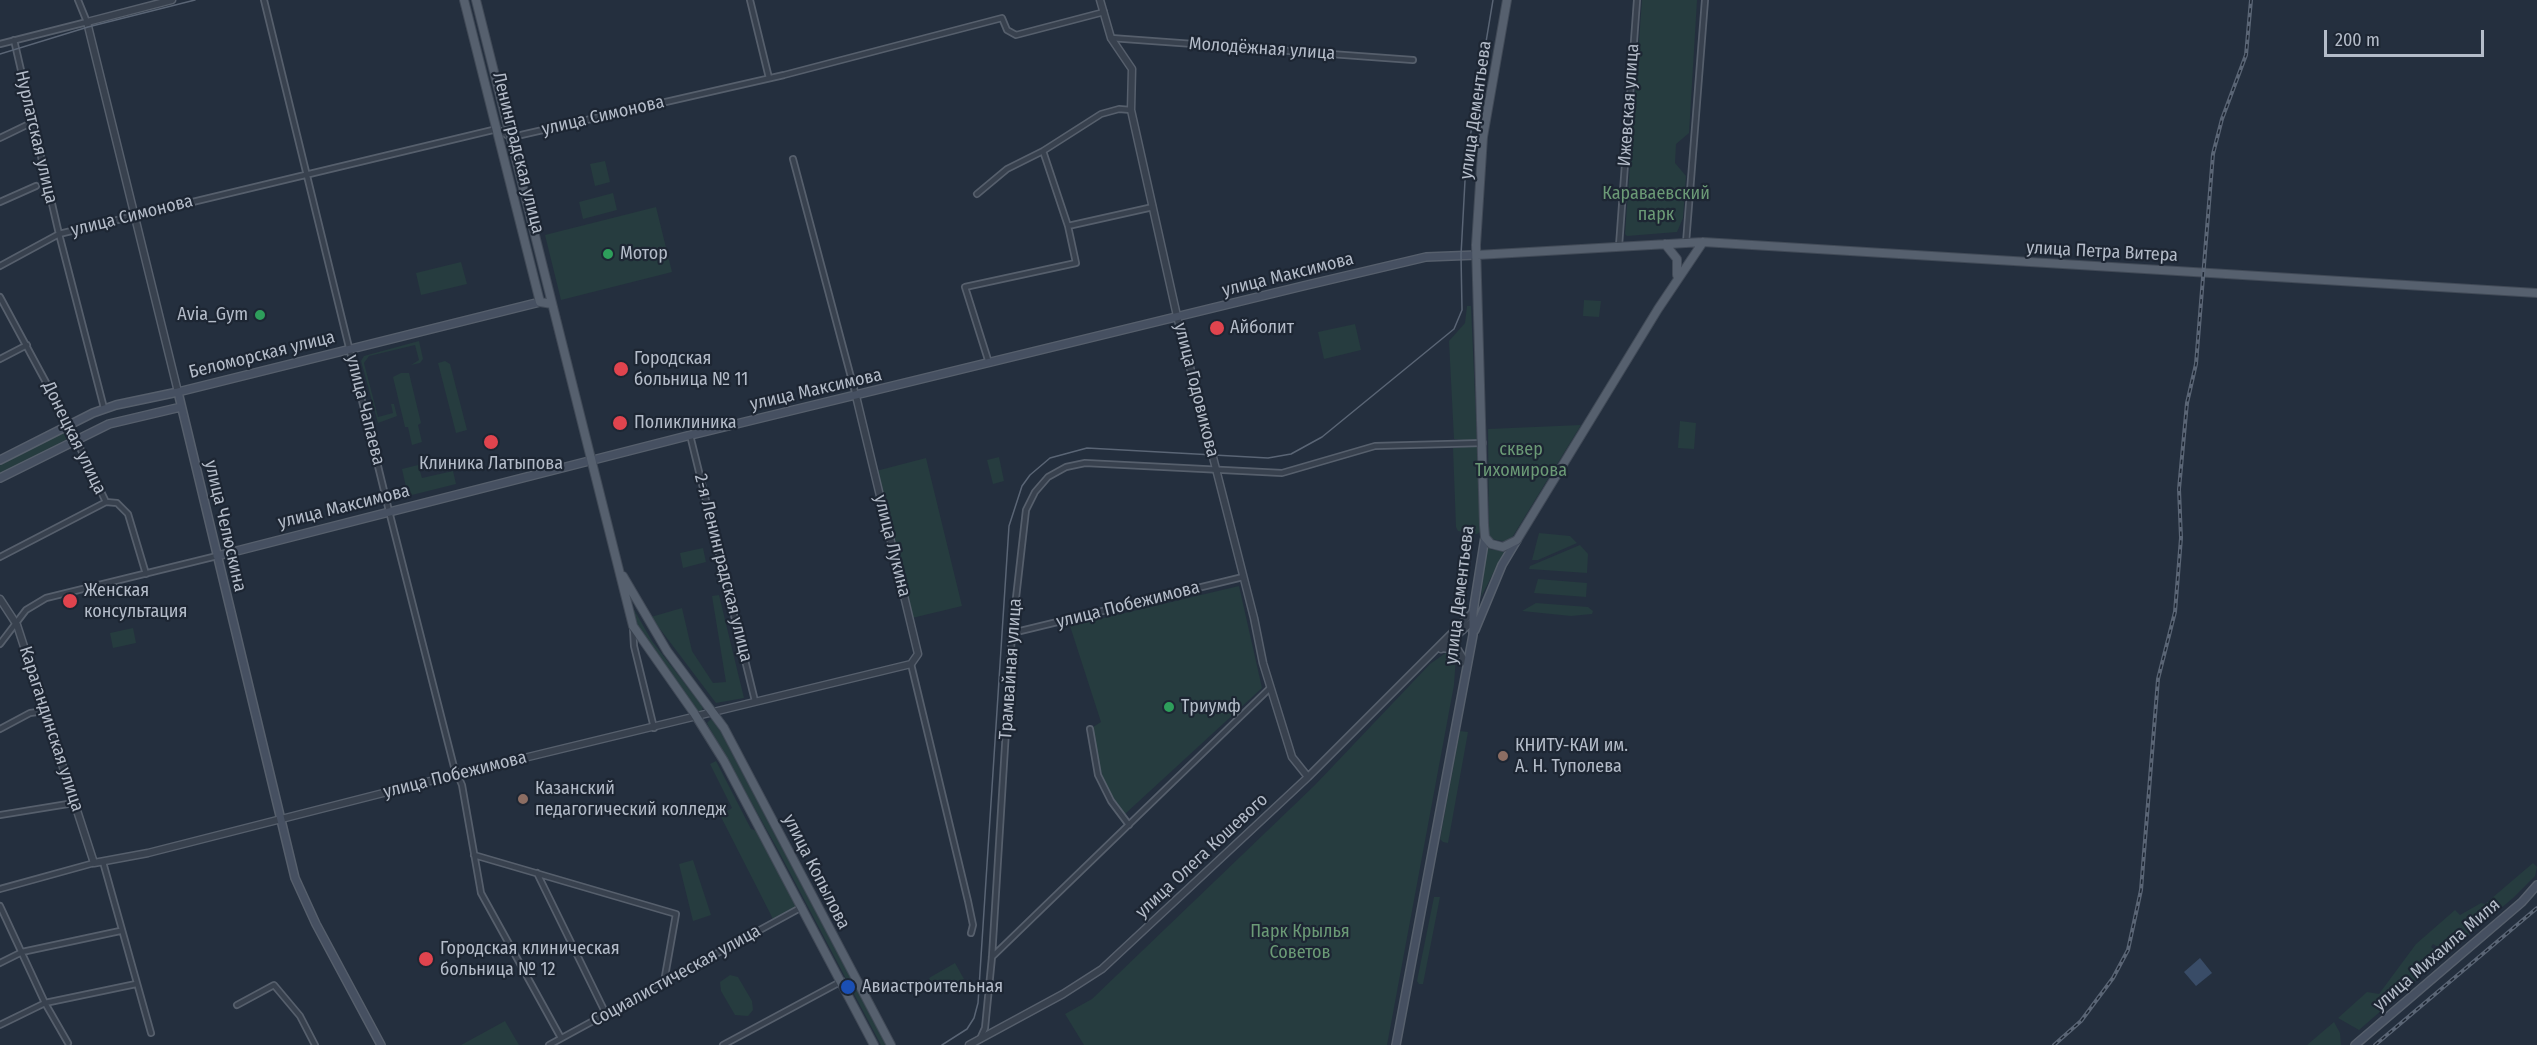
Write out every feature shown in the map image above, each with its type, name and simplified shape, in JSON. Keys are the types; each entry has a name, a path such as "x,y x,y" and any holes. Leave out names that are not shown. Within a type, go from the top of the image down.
{"main road":[{"name":"Ленинградская улица","path":"464,0 540,302"},
{"name":"Ленинградская улица","path":"477,0 633,626 697,717"},
{"name":"улица Дементьева","path":"1477,614 1485,537 1478,255 1483,137 1507,0"},
{"name":"улица Петра Витера","path":"1665,244 1703,242 2537,293"},
{"path":"1472,638 1477,614 1502,565 1673,285 1703,242"},
{"name":"улица Максимова","path":"216,556 690,435 1426,257 1665,244"},
{"path":"1665,244 1673,251 1678,265 1673,285"},
{"path":"540,302 552,304"},
{"name":"Беломорская улица","path":"0,460 104,408 178,392 540,302"},
{"name":"улица Челюскина","path":"178,392 280,819 303,899 381,1045"},
{"name":"Беломорская улица","path":"0,478 110,424 181,407"},
{"path":"1485,537 1491,544 1503,547 1517,540"},
{"name":"Ленинградская улица","path":"617,562 652,629 715,713"},
{"name":"улица Олега Кошевого","path":"1473,621 1477,614"},
{"name":"улица Дементьева","path":"1396,1045 1472,638 1473,621"},
{"name":"улица Копылова","path":"715,713 891,1045"},
{"name":"улица Копылова","path":"697,717 724,761 874,1045"},
{"name":"улица Михаила Миля","path":"2355,1045 2522,902 2537,885"}],"street":[{"name":"улица Челюскина","path":"78,0 87,22 178,392"},
{"path":"0,44 172,0"},
{"name":"улица Чапаева","path":"264,0 389,511 457,774 462,785 481,893 561,1038"},
{"path":"750,0 769,78"},
{"name":"улица Годовикова","path":"1100,0 1112,38 1132,69 1131,110 1177,316 1270,688 1292,757 1308,777"},
{"name":"Ижевская улица","path":"1620,246 1637,0"},
{"path":"1686,243 1705,0"},
{"name":"улица Симонова","path":"510,137 769,78 1002,18 1007,30 1016,35 1104,12"},
{"name":"Молодёжная улица","path":"1112,38 1413,60"},
{"name":"Нурлатская улица","path":"14,40 59,234 104,408"},
{"path":"977,194 1007,169 1043,151 1101,114 1119,109 1131,110"},
{"path":"0,138 33,122"},
{"path":"497,129 510,137"},
{"name":"улица Симонова","path":"0,266 59,234 497,129"},
{"path":"989,363 965,287 1076,263 1068,226 1043,151"},
{"name":"улица Лукина","path":"793,159 856,396 918,654 911,664 973,925 971,933"},
{"path":"0,202 36,186"},
{"path":"1068,226 1153,207"},
{"name":"Донецкая улица","path":"0,297 69,425 106,502 117,503 128,514 146,574"},
{"path":"0,359 27,345"},
{"name":"2-я Ленинградская улица","path":"690,435 755,701"},
{"name":"Трамвайная улица","path":"979,1042 985,1028 992,957 1012,633 1026,510 1035,492 1048,477 1066,467 1085,463 1139,464 1216,471 1282,472 1375,446 1483,443"},
{"path":"0,557 106,502"},
{"name":"улица Максимова","path":"0,644 17,625 26,610 46,598 216,556"},
{"name":"улица Побежимова","path":"1012,633 1243,577"},
{"name":"Карагандинская улица","path":"0,599 17,625 94,863"},
{"name":"улица Олега Кошевого","path":"969,1045 979,1042 1063,994 1102,969 1308,777 1430,656 1477,614"},
{"name":"улица Олега Кошевого","path":"1430,656 1473,621"},
{"name":"Ленинградская улица","path":"633,626 634,646 654,728"},
{"path":"1452,636 1472,638"},
{"path":"1442,648 1458,650 1467,665"},
{"name":"улица Побежимова","path":"0,889 94,863 911,664"},
{"path":"992,957 1270,688"},
{"path":"0,729 30,713 45,711"},
{"path":"1090,729 1098,775 1111,801 1129,825"},
{"path":"0,815 74,803"},
{"path":"474,855 676,914 664,982"},
{"path":"103,862 120,931 151,1033"},
{"path":"537,873 606,1014"},
{"path":"0,906 45,1003 68,1043"},
{"name":"Социалистическая улица","path":"549,1045 802,907"},
{"path":"0,963 22,952 120,931"},
{"path":"723,1045 842,981"},
{"path":"0,1025 45,1003 136,984"},
{"path":"237,1005 274,985 300,1016 315,1045"}],"green space":[{"name":"Караваевский парк","path":"1642,0 1697,0 1689,133 1676,144 1675,163 1686,176 1683,218 1677,232 1627,236 1625,234"},
{"path":"605,161 610,182 595,186 590,164"},
{"path":"613,193 617,210 583,219 579,202"},
{"name":"Мотор","path":"656,207 672,272 561,300 545,235"},
{"path":"461,262 467,284 421,295 416,273"},
{"path":"1584,300 1601,301 1599,317 1583,316"},
{"path":"1467,306 1471,306 1477,442 1454,439 1449,341 1465,323"},
{"path":"1355,324 1361,350 1324,359 1318,332"},
{"path":"419,341 423,359 420,363 411,365 419,360 415,345 369,356 364,363 378,417 393,413 391,404 394,404 397,416 378,423 361,361 364,356"},
{"path":"445,361 450,364 467,430 456,433 438,363"},
{"path":"401,373 409,373 421,423 418,425 422,442 412,445 408,427 405,427 393,377"},
{"path":"1680,421 1696,423 1694,449 1678,448"},
{"name":"сквер Тихомирова","path":"1581,425 1513,536 1508,542 1491,539 1489,535 1488,429"},
{"path":"63,432 67,439 0,474 0,465"},
{"path":"1475,446 1478,448 1480,532 1477,534 1458,531 1456,527 1453,448"},
{"path":"999,457 1004,481 993,484 987,460"},
{"path":"926,458 962,606 912,618 876,471"},
{"path":"418,465 422,478 453,471 456,484 408,496 402,469"},
{"path":"1539,533 1570,536 1577,543 1538,560 1532,560"},
{"path":"1580,545 1588,554 1587,573 1529,569 1530,566"},
{"path":"1487,547 1492,550 1505,550 1481,597"},
{"path":"703,548 706,562 683,568 680,553"},
{"path":"1538,579 1587,583 1586,597 1534,593"},
{"name":"Триумф","path":"1239,586 1262,688 1125,814 1106,787 1097,758 1093,727 1101,722 1070,626"},
{"path":"719,595 744,698 716,703 651,617 682,608 692,651 713,683 726,682 712,596"},
{"path":"1536,603 1588,607 1593,611 1592,614 1571,616 1522,611"},
{"path":"633,608 652,641 703,707 702,711 699,712 655,654 638,627"},
{"path":"133,628 136,643 113,648 110,633"},
{"name":"Парк Крылья Советов","path":"1447,652 1456,656 1454,685 1387,1045 1084,1045 1065,1014 1092,999 1315,785 1430,664"},
{"path":"711,719 716,723 886,1045 881,1045 778,850 709,727 707,723"},
{"path":"1460,731 1468,732 1448,843 1440,839"},
{"path":"716,761 751,829 757,831 795,904 795,909 780,918 773,919 720,815 732,808 710,764"},
{"path":"693,860 711,915 693,921 679,864"},
{"path":"2533,863 2537,867 2535,876 2513,898 2448,953 2433,944 2431,947 2444,956 2359,1030 2338,1018 2367,992 2379,994 2416,944 2455,910 2460,915 2481,903 2485,904"},
{"path":"1434,897 1440,897 1423,984 1419,984 1417,981"},
{"path":"955,963 964,979 937,993 929,978"},
{"path":"730,975 738,977 752,1001 753,1010 748,1016 735,1015 721,991 720,982"},
{"path":"505,1021 519,1045 461,1045"},
{"path":"2334,1022 2340,1033 2341,1045 2307,1045"}],"water":[{"path":"2200,958 2212,973 2196,986 2184,972"}],"tram line":[{"path":"0,54 88,27 195,0"},
{"path":"942,1045 967,1029 974,1018 978,1003 1009,526 1022,486 1030,475 1050,458 1087,448 1268,458 1291,454 1322,437 1454,329 1462,310 1461,255 1466,162 1493,0"}],"railway":[{"path":"2054,1045 2081,1021 2113,978 2128,950 2141,890 2158,679 2175,612 2181,538 2179,489 2187,403 2196,364 2213,154 2222,119 2246,55 2251,0"},
{"path":"2375,1045 2537,908"}],"place":[{"name":"Мотор","path":"608,254"},
{"name":"Avia_Gym","path":"260,315"},
{"name":"Айболит","path":"1217,328"},
{"name":"Городская больница № 11","path":"621,369"},
{"name":"Поликлиника","path":"620,423"},
{"name":"Клиника Латыпова","path":"491,442"},
{"name":"Женская консультация","path":"70,601"},
{"name":"Триумф","path":"1169,707"},
{"name":"КНИТУ-КАИ им. А. Н. Туполева","path":"1503,756"},
{"name":"Казанский педагогический колледж","path":"523,799"},
{"name":"Городская клиническая больница № 12","path":"426,959"},
{"name":"Авиастроительная","path":"848,987"}]}
